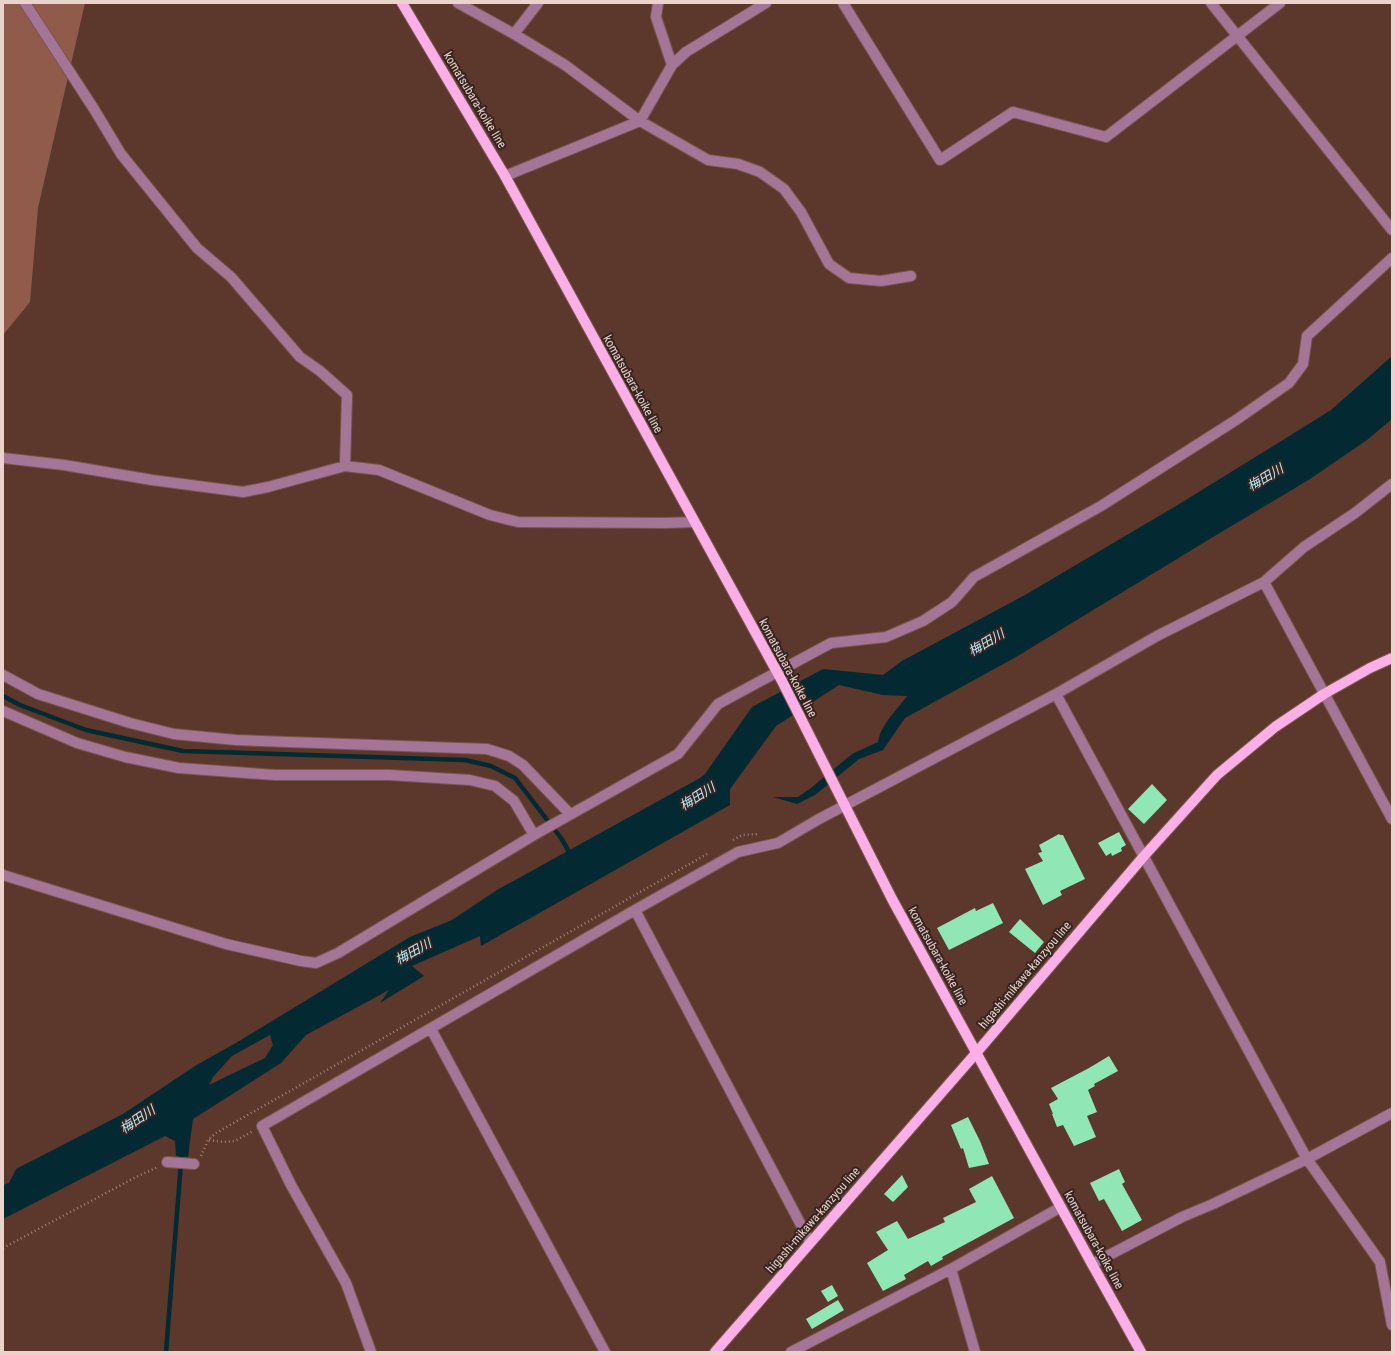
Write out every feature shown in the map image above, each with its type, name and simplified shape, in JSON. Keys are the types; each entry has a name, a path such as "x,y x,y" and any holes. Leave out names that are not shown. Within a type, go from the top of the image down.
{"main road":[{"name":"komatsubara-koike line","path":"402,3 505,176 782,682 892,899 1141,1352"},
{"name":"higashi-mikawa-kanzyou line","path":"715,1352 1144,856 1217,775 1275,727 1324,694 1370,668 1392,658"}],"street":[{"path":"25,3 94,109 121,154 196,248 231,277 300,357 320,371 347,395 345,466"},
{"path":"458,3 514,34 565,65 640,121 708,160 738,164 760,172 784,188 801,212 829,264 849,278 881,281 911,276"},
{"path":"514,34 538,3"},
{"path":"658,3 656,17 672,65"},
{"path":"505,176 640,121 672,65 686,52 766,3"},
{"path":"843,3 940,160 1013,112 1106,137 1280,3"},
{"path":"1211,3 1392,230"},
{"path":"3,875 226,944 301,961 316,962 338,953 534,834 678,754 718,704 831,642 886,637 923,621 952,602 974,577 1101,506 1236,420 1289,383 1303,364 1307,336 1392,258"},
{"path":"3,458 64,465 152,480 243,492 268,487 345,466 378,470 490,515 518,522 694,522"},
{"path":"371,1352 346,1283 291,1185 262,1126 738,852 778,843 845,805 1056,694 1157,636 1264,582 1304,547 1355,513 1392,484"},
{"path":"1264,582 1392,819"},
{"path":"3,676 38,694 130,723 174,734 236,740 487,749 509,756 523,765 570,814"},
{"path":"1056,694 1308,1159 1380,1262 1392,1326"},
{"path":"3,712 77,744 125,757 179,768 275,775 389,775 470,780 495,786 514,801 534,834"},
{"path":"635,910 810,1242"},
{"path":"431,1029 605,1352"},
{"path":"1092,1264 1182,1217 1308,1159 1392,1113"},
{"path":"168,1162 194,1164"},
{"path":"791,1352 951,1269 1061,1206"},
{"path":"951,1269 975,1352"}],"path":[{"path":"208,1140 223,1142 235,1141 262,1126"},
{"path":"3,1248 134,1178 168,1162"}],"shaded area":[{"path":"3,3 85,3 38,208 30,302 3,335"}],"water":[{"name":"梅田川","path":"1392,356 1392,419 1367,440 1310,479 1016,657 905,718 883,750 859,759 815,795 797,804 773,797 798,797 852,754 878,742 882,729 907,696 883,695 839,685 776,726 730,789 730,805 481,946 480,936 412,966 424,976 380,1003 389,990 306,1035 281,1063 193,1119 188,1157 176,1156 175,1141 165,1136 3,1219 3,1185 9,1183 16,1169 123,1114 195,1066 241,1040 410,937 452,920 497,890 700,778 705,774 752,707 823,669 883,675 902,661 1025,595 1176,506 1331,410","holes":["270,1035 273,1045 265,1058 209,1085 213,1077 232,1056"]}],"building":[{"path":"1152,784 1167,800 1144,824 1128,809"},
{"path":"1119,832 1126,845 1121,848 1122,851 1112,856 1111,853 1106,856 1098,843"},
{"path":"1059,834 1063,835 1085,879 1060,891 1062,895 1043,905 1025,869 1043,861 1038,853 1042,852 1039,845"},
{"path":"993,903 1003,923 949,950 937,928 975,908 976,911"},
{"path":"1020,919 1044,942 1035,953 1009,932"},
{"path":"1109,1056 1118,1071 1094,1084 1095,1086 1088,1090 1097,1112 1087,1116 1096,1137 1074,1146 1063,1125 1057,1127 1049,1104 1058,1099 1051,1088"},
{"path":"968,1117 989,1164 969,1168 963,1148 961,1149 951,1125"},
{"path":"1119,1169 1125,1182 1122,1184 1142,1220 1122,1231 1104,1199 1099,1201 1090,1183"},
{"path":"902,1175 908,1187 893,1202 884,1194"},
{"path":"992,1176 1014,1218 942,1257 943,1259 931,1266 928,1261 904,1275 906,1279 883,1291 867,1263 888,1250 876,1232 897,1221 908,1239 945,1222 943,1218 976,1202 969,1189"},
{"path":"832,1285 838,1296 828,1302 821,1291"},
{"path":"838,1300 844,1310 812,1329 806,1319"}],"waterway":[{"path":"3,696 20,705 86,730 183,751 465,760 491,766 515,778 561,838 571,855"},
{"path":"166,1352 182,1150"}]}
